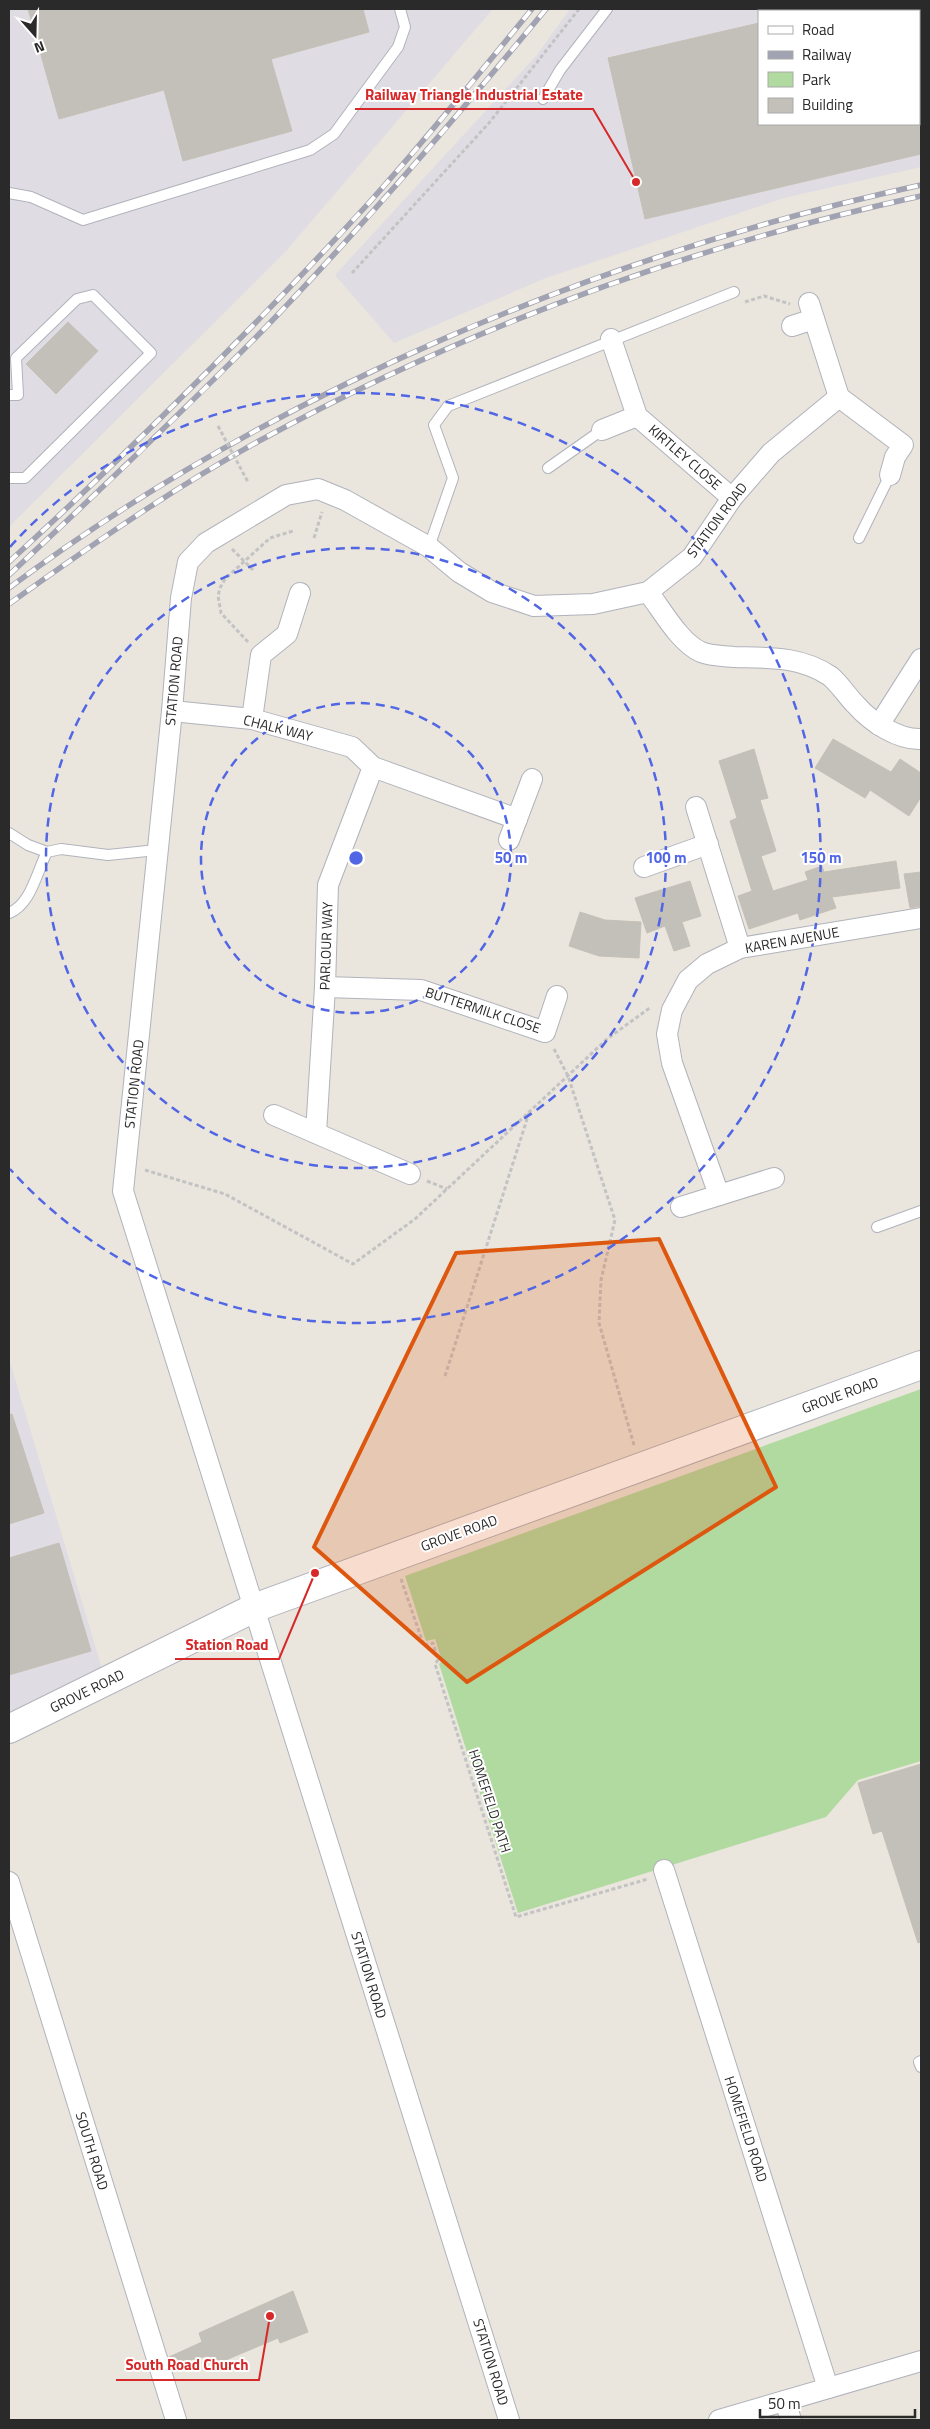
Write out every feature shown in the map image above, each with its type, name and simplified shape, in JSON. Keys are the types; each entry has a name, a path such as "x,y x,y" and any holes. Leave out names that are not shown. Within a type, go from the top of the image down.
{"street":[{"path":"792,326 812,311 839,397 903,445 895,457 890,475"},
{"name":"KIRTLEY CLOSE","path":"611,339 637,416 732,498"},
{"name":"STATION ROAD","path":"509,2420 123,1191 172,711 181,598 188,562 206,543 286,495 318,489 345,500 429,547 459,572 492,592 534,606 593,604 648,592 692,556 732,498 771,453 839,397"},
{"name":"KIRTLEY CLOSE","path":"602,430 637,416"},
{"path":"648,592 687,642 700,652 717,656 782,657 808,664 831,677 858,707 879,725 912,740 921,740"},
{"path":"252,720 260,655 287,634 300,593"},
{"path":"879,725 921,659"},
{"name":"CHALK WAY","path":"172,711 252,720 352,747 373,767"},
{"path":"373,767 517,819"},
{"name":"PARLOUR WAY","path":"316,1133 325,986 328,885 373,767"},
{"path":"510,840 532,779"},
{"path":"696,807 740,948"},
{"path":"644,867 708,844"},
{"name":"KAREN AVENUE","path":"719,1195 672,1063 666,1034 672,1010 688,980 707,964 740,948 921,918"},
{"name":"BUTTERMILK CLOSE","path":"325,986 421,990 545,1032 557,996"},
{"path":"274,1114 410,1174"},
{"path":"681,1207 774,1178"},
{"name":"GROVE ROAD","path":"9,1729 254,1608 921,1365"},
{"name":"HOMEFIELD ROAD","path":"664,1872 828,2388"},
{"name":"SOUTH ROAD","path":"9,1882 176,2420"},
{"path":"719,2420 921,2361"},
{"path":"785,2401 791,2420"}],"lane":[{"path":"9,193 31,198 83,220 310,150 334,134 398,47 405,27 400,9"},
{"path":"543,99 560,70 607,9"},
{"path":"429,547 454,478 434,425 448,406 611,339 734,292"},
{"path":"9,395 18,395 16,358 76,299 93,295 151,353 24,478 9,478"},
{"path":"548,468 602,430"},
{"path":"859,538 890,475"},
{"path":"9,832 28,845 47,852 61,849 108,855 157,850"},
{"path":"9,913 19,907 26,897 47,852"},
{"path":"877,1228 921,1212"},
{"path":"921,2061 919,2062 921,2067"}],"path":[{"path":"352,273 488,123 579,9"},
{"path":"734,292 738,305 764,296 812,311"},
{"path":"218,426 248,482"},
{"path":"314,538 328,493"},
{"path":"260,655 221,612 218,596 225,579 270,538 293,531"},
{"path":"218,535 252,570"},
{"path":"126,1165 174,1177 225,1194 353,1264 415,1219 608,1039 656,1004"},
{"path":"545,1032 568,1076 615,1220 601,1280 599,1323 641,1467"},
{"path":"445,1376 529,1112"},
{"name":"HOMEFIELD PATH","path":"394,1557 424,1646 433,1643 438,1660 434,1664 516,1917 664,1872"}],"highlighted area":[{"path":"659,1239 776,1487 467,1682 314,1547 456,1253"}],"shaded area":[{"path":"9,9 493,9 286,251 9,527"},
{"path":"570,9 921,9 921,167 784,198 546,278 394,343 335,275 536,56"},
{"path":"9,1359 103,1672 9,1719"}],"green space":[{"path":"921,1389 921,1761 858,1780 826,1817 518,1913 439,1664 442,1661 435,1639 426,1641 405,1576"}],"building":[{"path":"28,9 363,9 369,32 271,59 292,131 183,161 164,90 59,119"},
{"path":"758,23 758,125 921,124 921,154 645,219 608,58"},
{"path":"68,322 98,351 56,394 26,364"},
{"path":"833,739 891,772 900,759 921,773 921,797 909,816 870,790 865,798 815,768"},
{"path":"754,749 768,798 760,800 776,851 761,856 773,891 808,880 805,872 822,866 824,872 896,861 900,888 832,897 836,908 800,920 798,913 749,929 738,896 752,891 730,821 737,818 719,761"},
{"path":"921,872 921,906 910,908 904,874"},
{"path":"690,881 701,916 682,922 690,946 674,951 665,926 647,933 635,898"},
{"path":"580,912 605,920 641,922 639,958 599,956 569,946"},
{"path":"12,1414 44,1513 9,1524 9,1415"},
{"path":"59,1543 91,1651 9,1675 9,1558"},
{"path":"921,1764 921,1942 918,1943 882,1831 873,1834 858,1783"},
{"path":"293,2291 308,2332 280,2343 278,2338 214,2365 208,2356 171,2364 169,2357 202,2342 199,2333"}],"railway":[{"path":"9,562 192,387 324,251 409,157 532,9"},
{"path":"9,575 139,452 266,327 409,171 546,9"},
{"path":"9,588 111,517 218,452 329,392 444,339 561,291 680,250 800,214 921,185"},
{"path":"9,604 132,519 227,459 337,400 417,362 581,295 665,266 750,239 835,216 921,196"}],"place":[{"name":"Railway Triangle Industrial Estate","path":"636,182"},
{"name":"Station Road","path":"315,1573"},
{"name":"South Road Church","path":"270,2316"}]}
